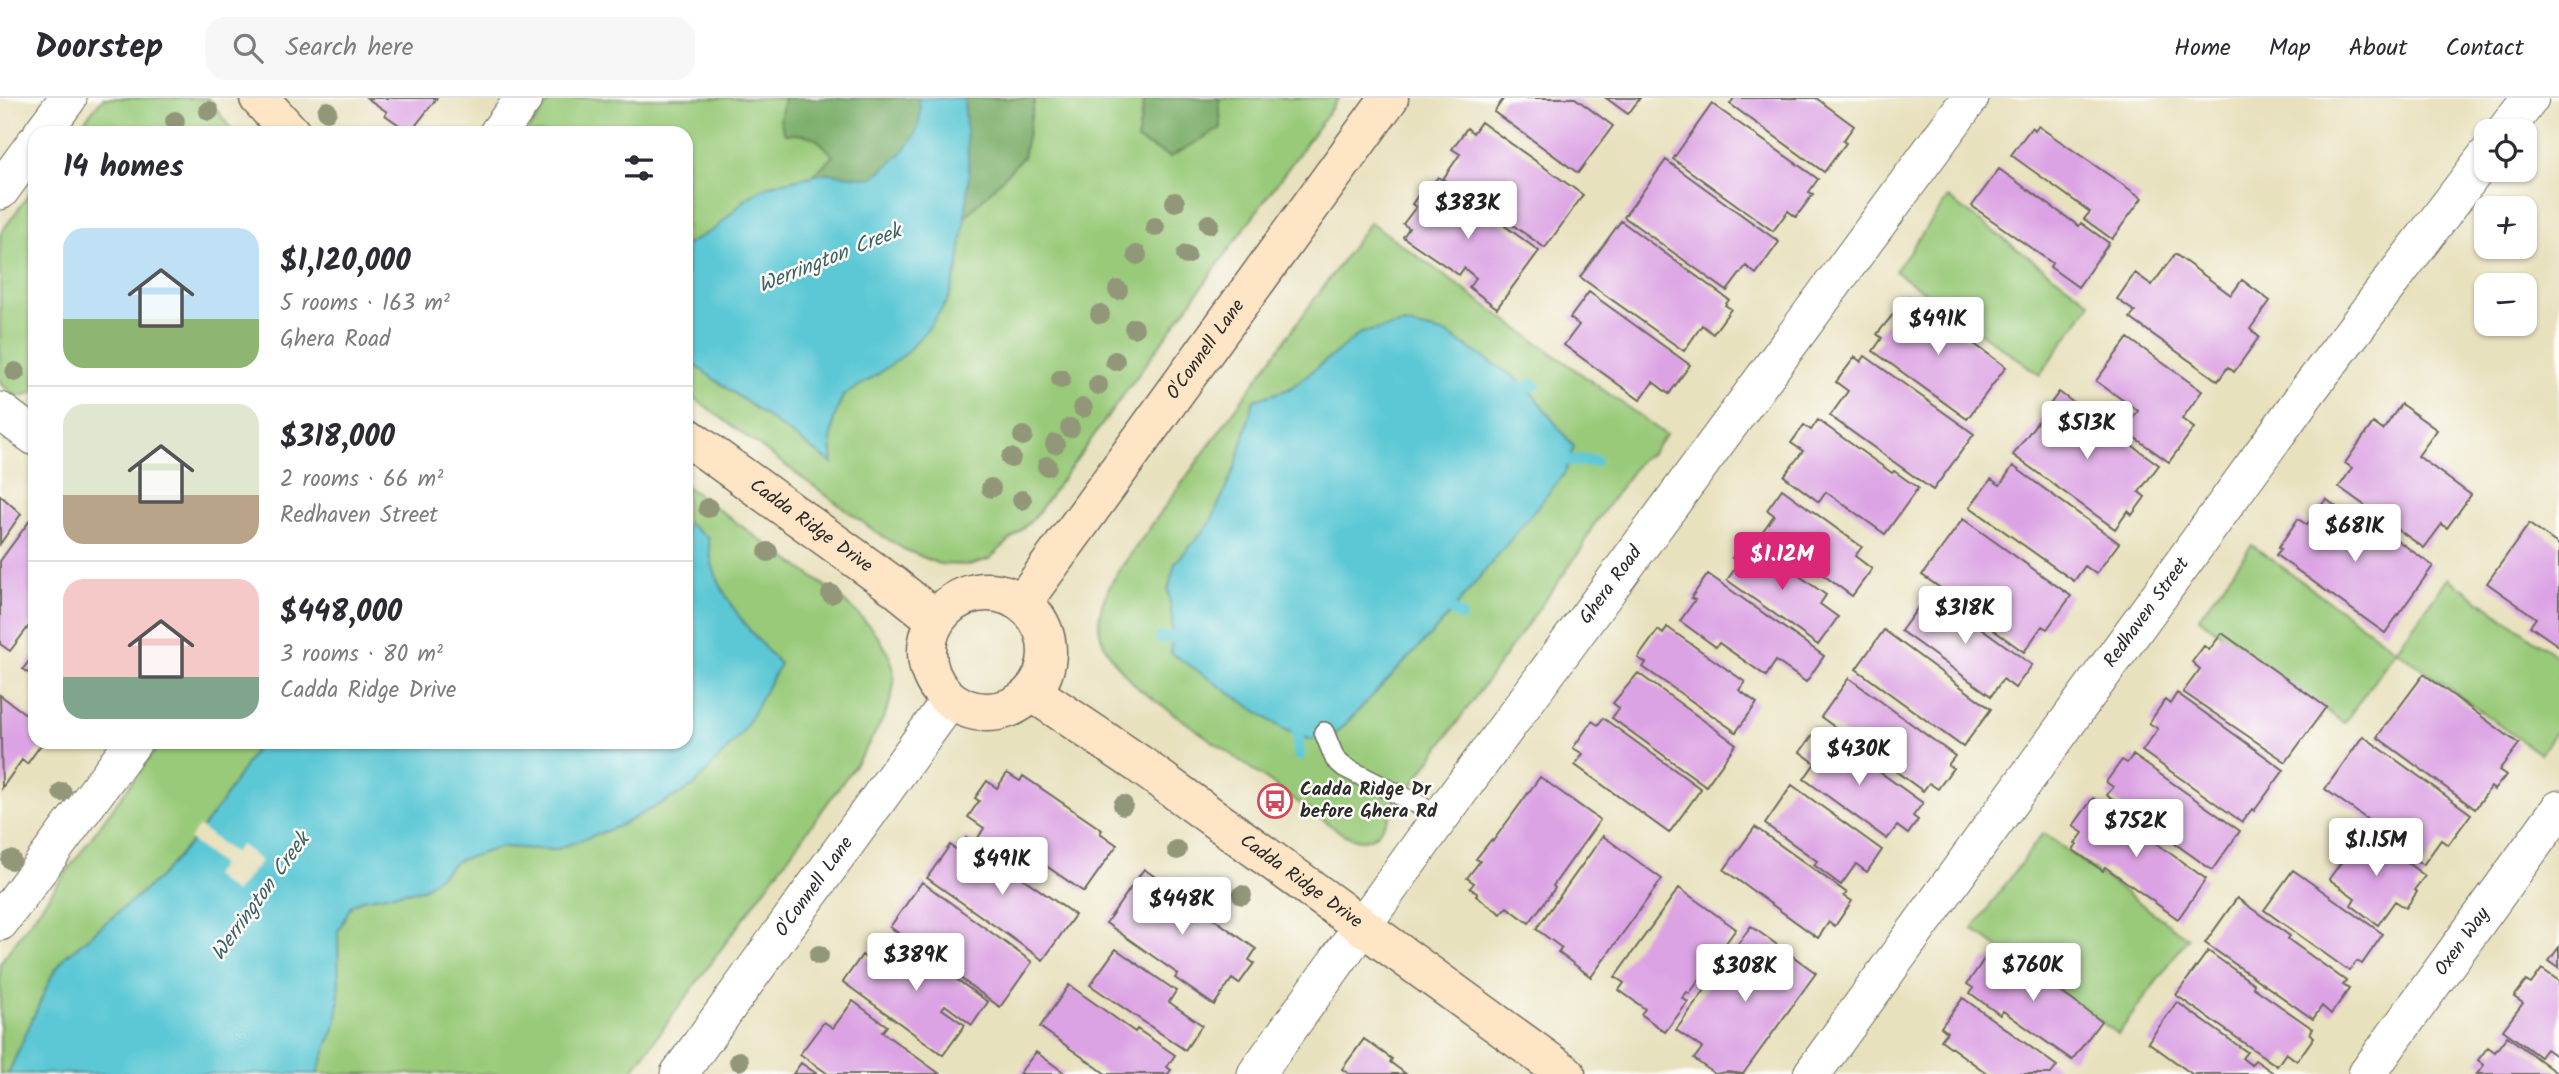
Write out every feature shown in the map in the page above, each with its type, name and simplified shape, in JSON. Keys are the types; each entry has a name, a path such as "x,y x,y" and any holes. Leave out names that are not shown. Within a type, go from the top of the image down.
{"street":[{"path":"47,126 68,98"},
{"path":"259,98 285,126"},
{"path":"503,126 524,98"},
{"name":"O'Connell Lane","path":"1023,603 1390,98"},
{"name":"Ghera Road","path":"1256,1074 1439,819 1970,98"},
{"path":"2514,119 2530,98"},
{"path":"0,191 28,153"},
{"name":"Redhaven Street","path":"1812,1074 2306,392 2474,172"},
{"path":"0,411 28,432"},
{"name":"Cadda Ridge Drive","path":"693,441 894,586 935,619"},
{"path":"985,591 1004,594 1023,603 1037,617 1045,636 1047,656 1043,676 1032,692 1018,704 983,712 965,709 950,700 937,687 929,671 926,654 928,636 935,619 948,605 965,595 985,591"},
{"name":"Cadda Ridge Drive","path":"1032,692 1139,764 1566,1074"},
{"name":"O'Connell Lane","path":"679,1074 950,700"},
{"path":"0,922 128,749"},
{"name":"Oxen Way","path":"2367,1074 2559,810"}],"lane":[{"path":"1324,732 1335,759 1344,767 1421,806 1439,819"}],"green space":[{"path":"103,98 208,98 229,126 80,126"},
{"path":"552,98 1339,98 1034,518 989,559 970,565 939,564 904,549 876,532 693,397 693,126 531,126"},
{"path":"784,98 1035,98 1023,157 944,239 806,182 833,156 812,137 785,134 780,120"},
{"path":"1145,98 1219,98 1221,128 1170,157 1137,140"},
{"path":"28,196 28,394 17,397 0,383 0,234"},
{"path":"1948,198 2091,303 2040,375 1895,271"},
{"path":"1370,222 1666,435 1651,454 1640,460 1591,529 1583,547 1377,834 1360,840 1343,834 1139,689 1113,660 1100,634 1099,620 1109,588 1120,569"},
{"path":"693,491 844,601 878,636 889,655 894,673 892,696 883,719 858,761 630,1074 0,1074 0,963 156,749 693,749"},
{"path":"2252,545 2396,650 2344,723 2199,618"},
{"path":"2448,578 2559,658 2559,727 2540,754 2396,650"},
{"path":"2043,833 2188,938 2118,1034 1973,929"}],"water":[{"name":"Werrington Creek","path":"918,98 964,98 969,173 959,264 948,300 927,330 904,355 843,396 834,418 831,441 833,464 693,364 693,241 716,228 747,198 770,185 825,173 872,178 909,144 919,124"},
{"path":"1404,324 1447,334 1516,378 1574,447 1565,473 1443,622 1335,735 1311,740 1283,729 1171,653 1172,619 1168,591 1175,563 1210,524 1236,465 1254,400 1289,389 1361,333"},
{"name":"Werrington Creek","path":"693,527 708,538 713,566 734,609 780,664 742,733 693,787 617,827 554,850 502,847 457,861 423,889 363,899 351,906 338,931 339,1004 336,1023 317,1074 8,1074 52,975 66,956 160,877 219,806 256,749 693,749"}],"pier":[{"path":"199,826 233,853 241,845 261,861 235,893 213,876 221,865 189,839"}],"building":[{"path":"367,98 437,98 415,126 401,126 385,115 387,112"},
{"path":"1504,98 1575,98 1613,126 1578,173 1494,112"},
{"path":"1606,98 1640,98 1628,114"},
{"path":"1734,98 1816,98 1854,126 1843,141 1846,143 1824,172 1730,104"},
{"path":"1712,104 1818,179 1809,192 1813,194 1796,217 1788,211 1773,231 1673,159"},
{"path":"1481,122 1583,195 1545,248 1443,179 1460,154 1452,149 1467,128 1473,133"},
{"path":"2038,126 2142,198 2112,239 2084,219 2090,212 2011,155 2032,127 2035,130"},
{"path":"1666,160 1779,242 1756,274 1746,266 1727,291 1624,217"},
{"path":"1999,169 2079,226 2081,223 2109,243 2078,287 2050,267 2052,263 1972,206"},
{"path":"1438,177 1539,251 1497,308 1469,287 1476,278 1464,268 1459,275 1403,237 1409,228 1403,224 1416,207 1412,204 1424,187 1428,191"},
{"path":"1621,221 1729,300 1725,305 1731,309 1713,334 1702,325 1684,351 1580,277"},
{"path":"2175,254 2231,295 2242,280 2270,301 2250,329 2259,337 2234,372 2228,367 2218,381 2130,318 2135,312 2117,299 2135,273 2152,285"},
{"path":"1589,292 1690,365 1669,394 1653,382 1640,400 1564,345 1579,325 1570,318"},
{"path":"1908,296 2006,367 1967,419 1873,351 1882,338 1877,334"},
{"path":"2128,338 2202,391 2182,419 2194,428 2169,462 2124,430 2138,411 2096,381"},
{"path":"1865,356 1974,434 1933,490 1830,416 1848,391 1836,382 1855,357 1861,362"},
{"path":"2059,392 2159,465 2139,492 2145,497 2132,515 2128,511 2115,529 2013,455"},
{"path":"2401,404 2437,430 2418,456 2471,495 2447,528 2442,524 2424,548 2339,487 2352,468 2345,463 2373,423 2383,430"},
{"path":"1818,420 1892,473 1894,471 1918,488 1885,534 1826,492 1819,502 1784,476 1803,451 1791,443 1804,425 1811,430"},
{"path":"2013,466 2119,543 2096,574 2085,566 2074,581 1970,507 1991,479 2000,485"},
{"path":"1782,489 1862,547 1855,556 1872,569 1852,596 1763,531 1774,515 1767,510"},
{"path":"0,495 21,514 0,544"},
{"path":"2326,499 2359,524 2345,544 2349,548 2369,520 2433,566 2385,633 2276,555 2298,519 2307,525"},
{"path":"1963,519 2071,596 2047,629 2042,626 2024,652 1992,629 1994,626 1922,575"},
{"path":"28,523 28,627 10,651 0,644 0,561"},
{"path":"2529,524 2559,545 2559,646 2530,626 2536,618 2487,583"},
{"path":"1746,538 1826,595 1820,604 1838,617 1818,645 1727,580 1739,563 1732,558"},
{"path":"1708,574 1824,656 1806,682 1776,661 1766,676 1719,643 1716,647 1680,621 1695,600 1691,598"},
{"path":"1930,591 2032,665 2015,688 2003,679 1991,696 1901,631"},
{"path":"1667,627 1745,682 1739,690 1757,703 1736,732 1643,667 1646,663 1638,658 1658,630 1663,634"},
{"path":"1884,630 1991,709 1963,747 1856,669"},
{"path":"2222,633 2326,707 2286,762 2183,692 2200,669 2192,662 2204,646 2209,650"},
{"path":"1638,673 1736,744 1706,786 1612,718 1619,708 1613,703"},
{"path":"2424,674 2519,744 2499,770 2506,775 2494,790 2491,787 2475,809 2377,737"},
{"path":"1849,678 1955,756 1948,765 1953,768 1938,789 1929,783 1923,791 1821,717"},
{"path":"2177,693 2284,770 2254,811 2252,809 2242,822 2142,751 2158,729 2149,723 2165,700 2170,704"},
{"path":"0,695 28,716 28,749 38,749 27,764 22,760 2,788"},
{"path":"1603,718 1701,789 1669,833 1575,765 1583,754 1573,748 1592,721 1598,725"},
{"path":"1818,728 1923,803 1913,816 1918,820 1908,834 1897,826 1887,839 1804,779 1815,763 1800,752"},
{"path":"2363,736 2471,814 2448,845 2441,840 2423,865 2390,841 2393,838 2325,789"},
{"path":"2133,755 2240,831 2212,870 2107,795 2113,787 2106,782 2122,760 2127,763"},
{"path":"1007,773 1020,781 1023,776 1102,830 1100,833 1117,845 1084,892 1013,843 1004,856 978,838 984,828 968,817 979,801 975,798 987,781 997,788"},
{"path":"1540,777 1600,820 1529,923 1507,907 1501,914 1476,896 1478,894 1470,888 1474,883 1467,878 1480,861 1476,859 1491,840 1493,841"},
{"path":"1792,785 1882,850 1867,872 1856,864 1841,885 1814,865 1817,861 1765,824"},
{"path":"2093,798 2206,879 2178,919 2105,867 2103,871 2073,850 2083,833 2073,826"},
{"path":"1755,827 1847,893 1844,896 1852,901 1835,926 1829,922 1818,938 1724,870"},
{"path":"2364,831 2425,876 2414,890 2417,892 2406,908 2395,901 2378,925 2351,905 2355,898 2329,879"},
{"path":"1603,836 1662,879 1591,977 1558,952 1562,948 1536,929"},
{"path":"966,838 1075,915 1043,960 927,878 950,845 957,850"},
{"path":"1144,869 1256,949 1249,960 1254,963 1239,984 1232,979 1214,1005 1175,978 1178,974 1106,923"},
{"path":"2293,870 2383,934 2362,964 2357,961 2349,971 2264,910"},
{"path":"922,882 1032,962 1000,1007 890,927"},
{"path":"1679,888 1736,929 1689,994 1687,992 1682,998 1688,1002 1665,1032 1641,1014 1645,1009 1619,990 1624,983 1615,977"},
{"path":"2237,898 2346,981 2343,985 2349,989 2331,1014 2322,1006 2313,1019 2205,943"},
{"path":"1751,926 1816,973 1743,1074 1715,1074 1694,1059 1702,1048 1676,1030"},
{"path":"895,935 988,1002 972,1025 945,1005 942,1009 965,1025 943,1055 843,982 862,955 871,962"},
{"path":"1999,947 2101,1021 2072,1060 2003,1011 2000,1015 1970,993 1973,988 1967,984 1985,958 1989,961"},
{"path":"2559,947 2559,968 2549,961"},
{"path":"1116,949 1176,991 1169,1002 1202,1025 1185,1050 1090,985"},
{"path":"2208,951 2313,1029 2310,1033 2314,1037 2297,1061 2286,1053 2277,1066 2176,995"},
{"path":"2542,969 2559,981 2559,1058 2546,1049 2540,1057 2503,1030 2523,1003 2514,997 2526,981 2531,984"},
{"path":"1069,985 1135,1032 1137,1029 1175,1055 1167,1067 1171,1070 1168,1074 1106,1074 1040,1027"},
{"path":"1963,998 2057,1066 2051,1074 1988,1074 1941,1040 1947,1032 1941,1027"},
{"path":"853,1001 887,1026 882,1032 940,1074 828,1074 800,1054 824,1022 833,1028"},
{"path":"2177,1002 2247,1052 2242,1058 2251,1065 2255,1060 2275,1074 2192,1074 2148,1042"},
{"path":"2507,1036 2558,1074 2477,1074 2484,1065 2478,1060 2488,1047 2495,1052"},
{"path":"1364,1039 1392,1059 1390,1062 1406,1074 1349,1074 1342,1069"},
{"path":"1036,1052 1066,1074 1019,1074"},
{"path":"801,1063 817,1074 793,1074"}],"waterway":[{"path":"1512,396 1521,388 1535,385"},
{"path":"1556,463 1561,460 1595,461"},
{"path":"1437,606 1444,605 1461,616"},
{"path":"1161,638 1185,636"},
{"path":"1297,720 1299,755"}],"place":[{"name":"Cadda Ridge Dr before Ghera Rd","path":"1275,801"}]}
